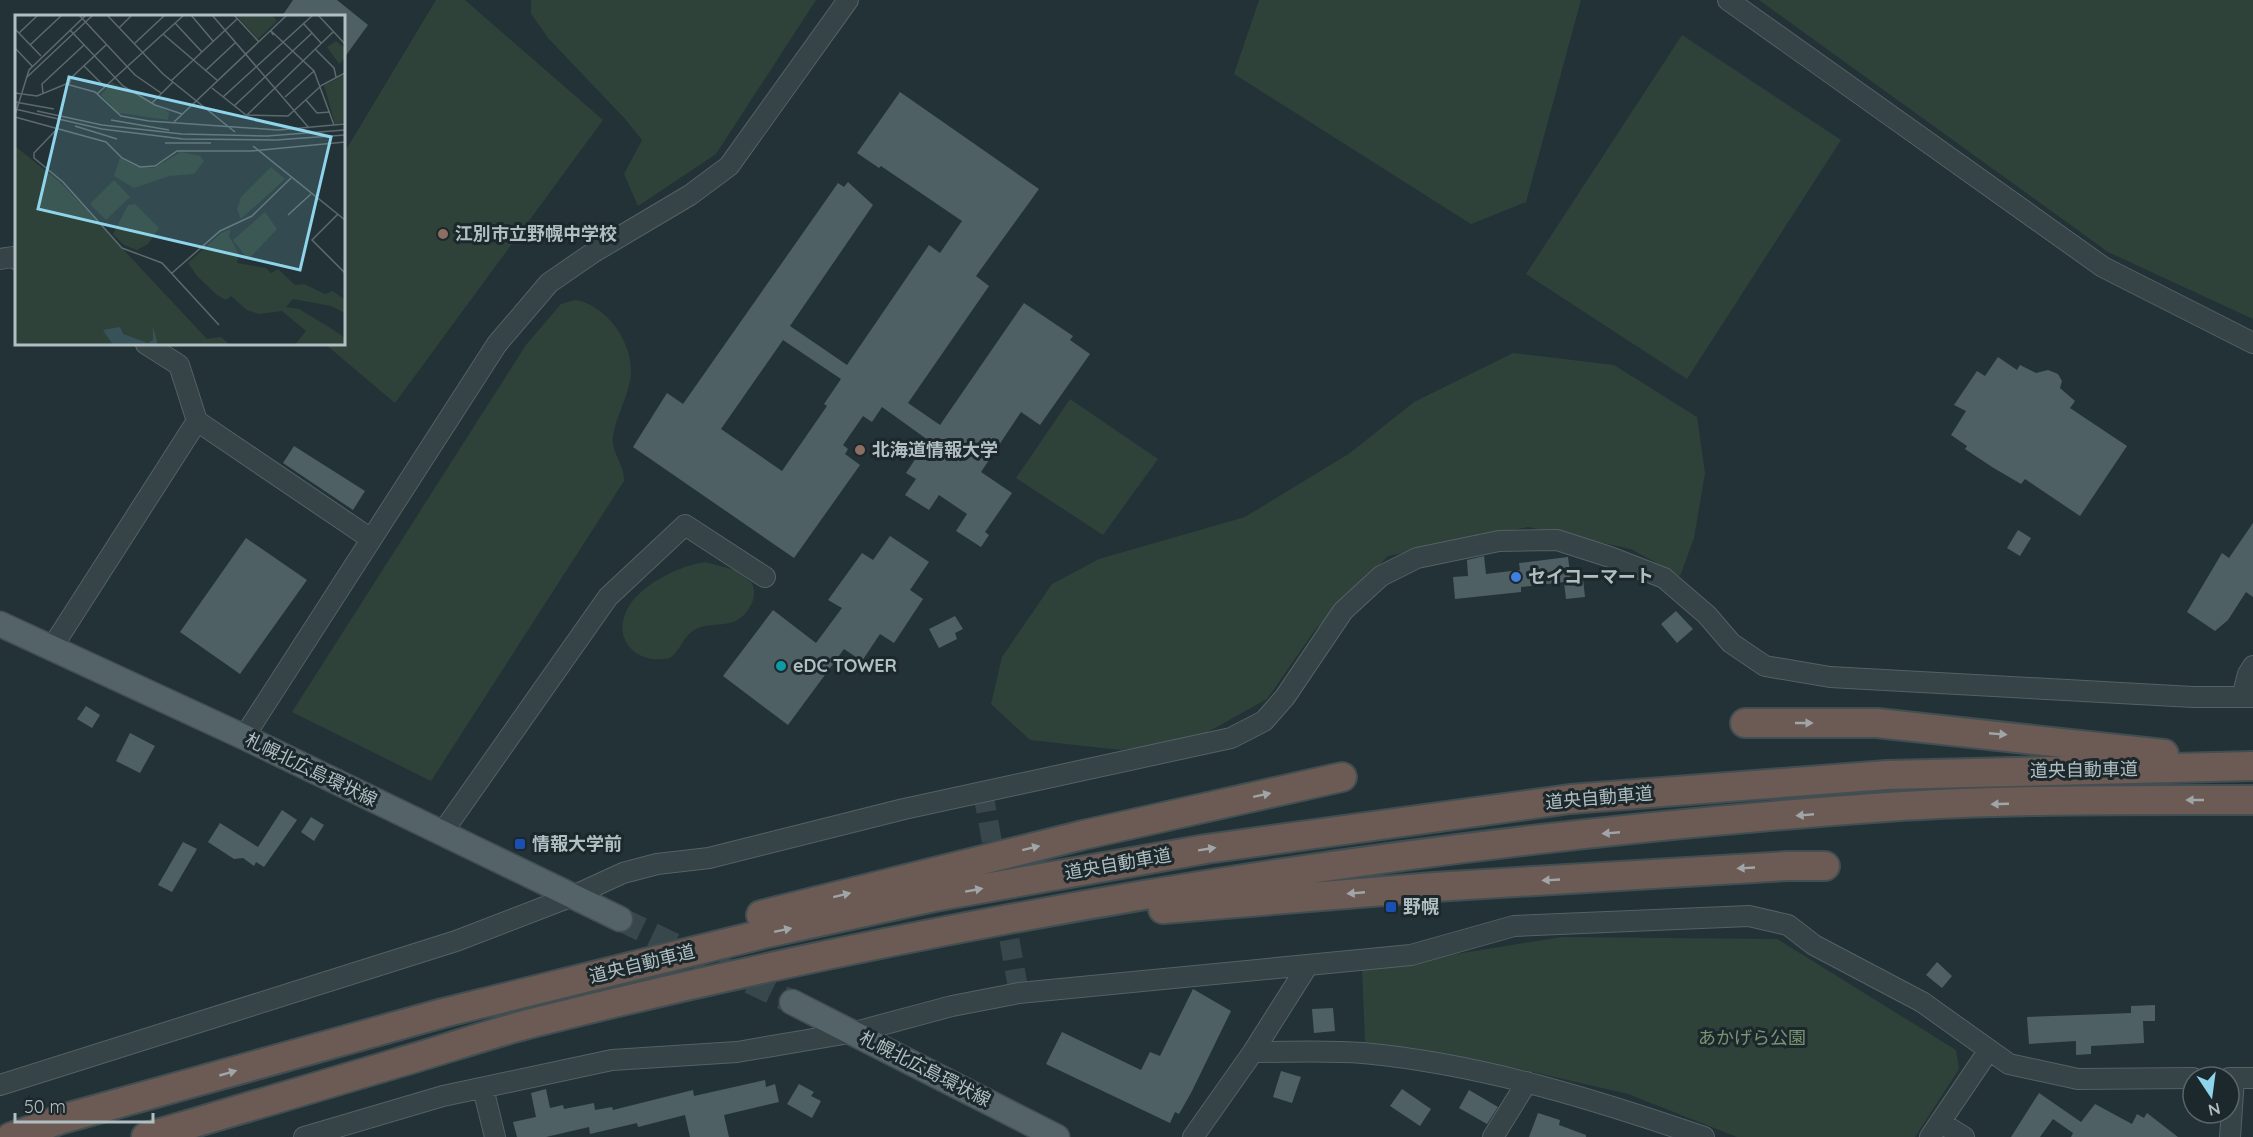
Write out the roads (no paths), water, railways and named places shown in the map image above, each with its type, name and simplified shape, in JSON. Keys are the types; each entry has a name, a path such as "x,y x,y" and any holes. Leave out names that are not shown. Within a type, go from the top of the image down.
{"highway":[{"path":"1745,723 1877,723 2036,738 2253,765"},
{"name":"道央自動車道","path":"11,1137 62,1119 443,1013 767,933 934,897 1206,849 1547,802 1887,775 2253,765"},
{"path":"443,1013 762,915 1083,835 1342,777"},
{"name":"道央自動車道","path":"146,1137 523,1026 762,968 988,922 1223,882 1523,840 1890,807 2134,800 2253,800"},
{"path":"988,922 1434,887 1787,866 1825,866"}],"main road":[{"name":"札幌北広島環状線","path":"0,624 244,737 620,919"},
{"name":"札幌北広島環状線","path":"792,1002 855,1032 1057,1137"}],"street":[{"path":"244,737 497,344 549,283 594,252 690,195 729,166 848,0"},
{"path":"1728,0 2103,267 2253,343"},
{"path":"0,259 15,258"},
{"path":"148,345 179,365 197,421 371,539"},
{"path":"51,649 197,421"},
{"path":"442,833 608,597 685,525 765,577"},
{"path":"0,1085 456,941 573,896 623,873 657,864 709,858 904,809 1231,738 1264,721 1285,697 1343,611 1381,576 1417,558 1499,541 1557,540 1610,556 1664,578 1707,615 1731,643 1765,666 1830,677 2193,697 2248,697 2248,674 2253,666"},
{"path":"304,1137 443,1096 612,1060 737,1052 855,1032 952,1006 1019,993 1411,955 1514,926 1749,916 1788,925 1833,956 1922,1002 2009,1064 2078,1079 2181,1078"},
{"path":"1192,1137 1253,1052 1308,965"},
{"path":"1964,1137 1935,1129 1989,1050"},
{"path":"1253,1052 1362,1053 1495,1073 1704,1137"},
{"path":"1493,1137 1527,1082"},
{"path":"483,1088 495,1137"}],"tunnel":[{"path":"983,792 1019,993"},
{"path":"620,919 792,1002"}],"place":[{"name":"江別市立野幌中学校","path":"443,234"},
{"name":"北海道情報大学","path":"860,450"},
{"name":"セイコーマート","path":"1516,577"},
{"name":"eDC TOWER","path":"781,666"},
{"name":"情報大学前","path":"520,844"},
{"name":"野幌","path":"1391,907"}],"park label":[{"name":"あかげら公園","path":"1752,1038"}]}
